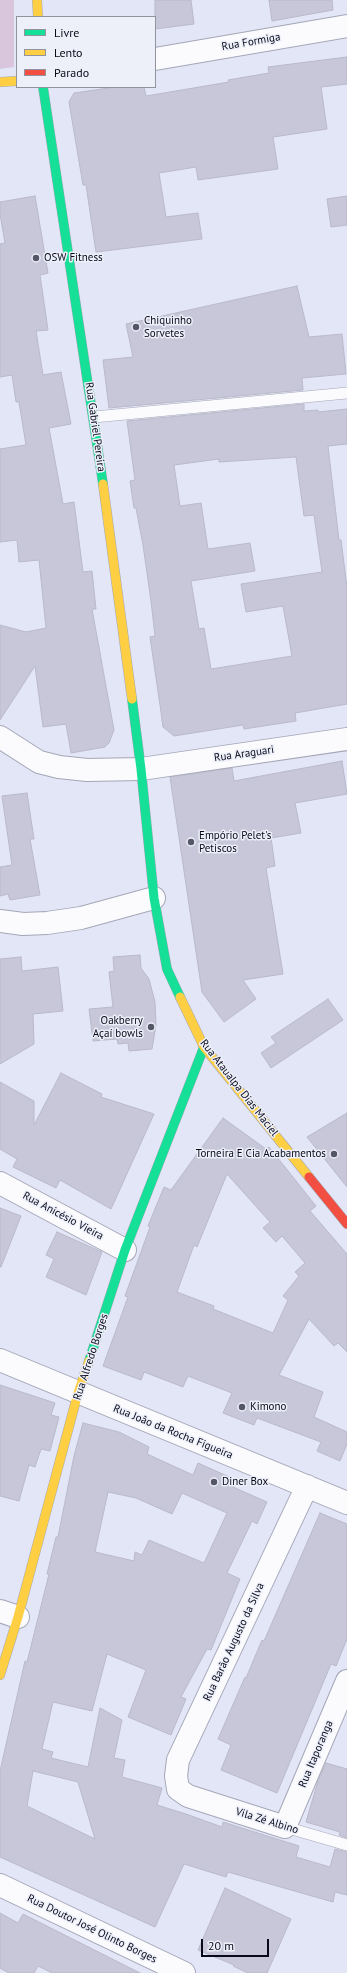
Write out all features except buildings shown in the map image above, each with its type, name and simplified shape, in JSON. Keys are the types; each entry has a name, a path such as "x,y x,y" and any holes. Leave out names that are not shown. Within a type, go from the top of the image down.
{"street":[{"path":"37,0 38,16"},
{"name":"Rua Formiga","path":"156,59 347,26"},
{"path":"0,82 16,81"},
{"name":"Rua Gabriel Pereira","path":"43,88 94,417 141,769"},
{"name":"Rua Araguari","path":"0,737 39,762 59,767 87,770 141,769 347,739"},
{"name":"Rua Ataualpa Dias Maciel","path":"141,769 154,898 167,969 204,1047 347,1224"},
{"path":"0,921 23,924 47,923 81,918 154,898"},
{"name":"Rua Alfredo Borges","path":"0,1674 9,1614 78,1393 126,1250 204,1047"},
{"name":"Rua Anicésio Vieira","path":"0,1183 126,1250"},
{"name":"Rua João da Rocha Figueira","path":"0,1360 347,1503"},
{"name":"Rua Barão Augusto da Silva","path":"188,1796 178,1789 176,1776 178,1760 307,1486"},
{"name":"Rua Itaporanga","path":"285,1827 347,1681"},
{"name":"Vila Zé Albino","path":"188,1796 285,1827"},
{"name":"Rua Doutor José Olinto Borges","path":"0,1885 184,1973"}],"lane":[{"path":"94,417 347,393"},
{"name":"Vila Zé Albino","path":"285,1827 347,1845"}],"shaded area":[{"path":"0,0 14,0 14,67 0,69"}],"traffic: fast":[{"path":"43,88 103,484"},
{"path":"132,699 141,769 154,898 167,969 180,997"},
{"path":"89,1361 125,1250 204,1047"}],"traffic: slow":[{"path":"37,0 38,16"},
{"path":"0,82 16,81"},
{"path":"103,484 132,699"},
{"path":"180,997 204,1047 309,1177"},
{"path":"0,1675 18,1617 78,1393 89,1361"}],"traffic: jam":[{"path":"309,1177 347,1224"}],"place":[{"name":"OSW Fitness","path":"36,258"},
{"name":"Chiquinho Sorvetes","path":"136,327"},
{"name":"Empório Pelet's Petiscos","path":"191,842"},
{"name":"Oakberry Açaí bowls","path":"151,1027"},
{"name":"Torneira E Cia Acabamentos","path":"334,1154"},
{"name":"Kimono","path":"242,1407"},
{"name":"Diner Box","path":"214,1482"}]}
